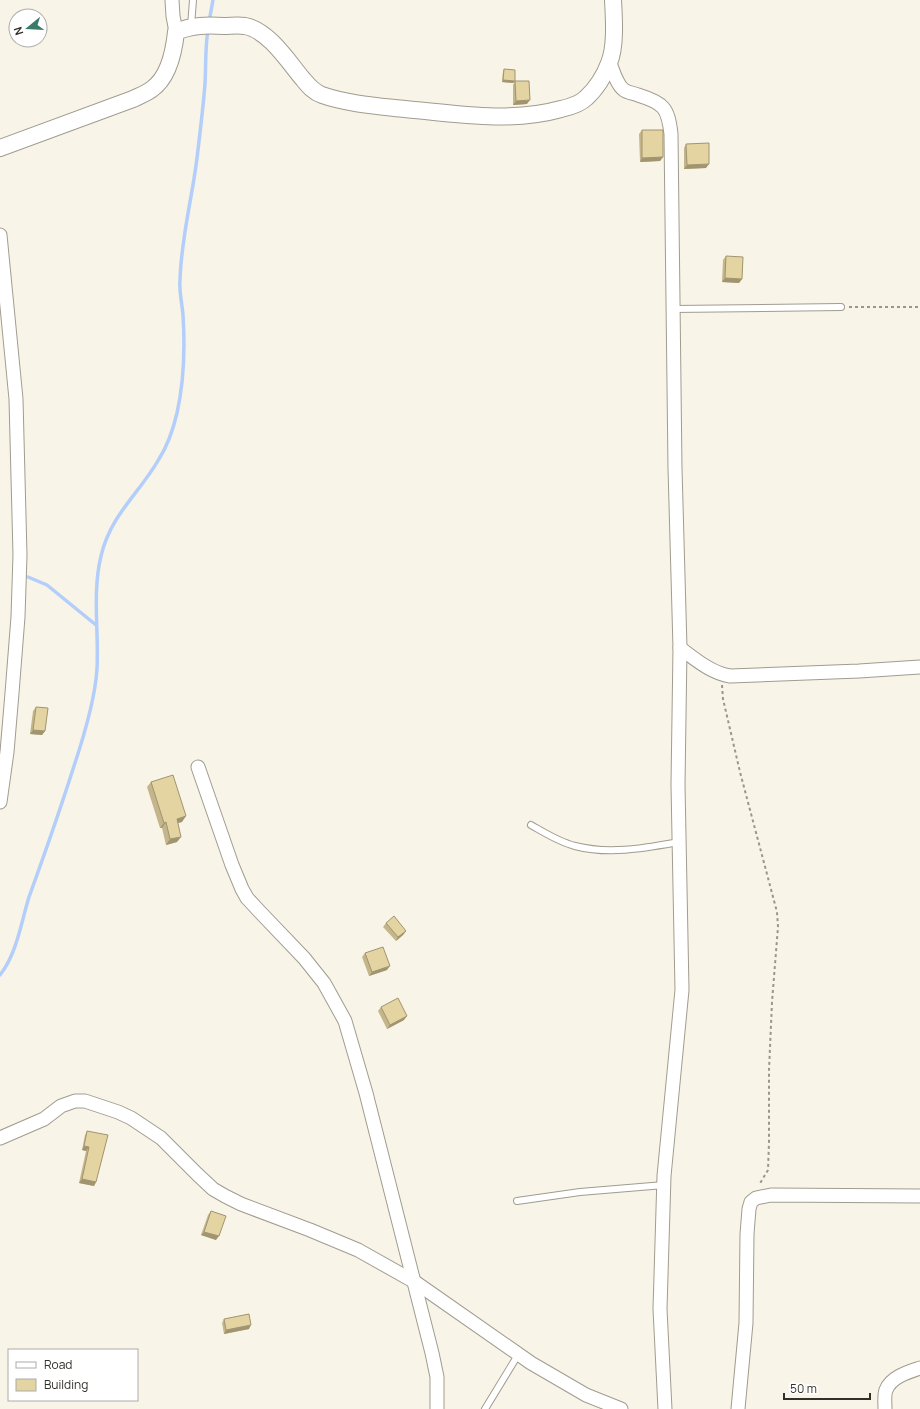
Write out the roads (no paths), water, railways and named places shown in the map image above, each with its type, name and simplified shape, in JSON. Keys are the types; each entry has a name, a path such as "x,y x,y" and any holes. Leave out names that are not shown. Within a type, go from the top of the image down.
{"street":[{"path":"0,148 132,99 152,89 159,83 172,56 176,32 172,0"},
{"path":"176,32 196,26 245,26 256,30 266,36 312,89 321,95 371,105 452,114 530,116 547,113 581,102 587,98 600,80 610,63 613,36 613,0"},
{"path":"610,63 622,88 627,92 659,104 664,108 669,118 671,134 680,648 678,785 682,990 664,1185 660,1308 665,1409"},
{"path":"0,235 16,399 20,556 18,616 7,752 0,802"},
{"path":"680,648 698,662 721,674 735,676 920,667"},
{"path":"198,767 232,865 242,889 260,912 304,958 324,983 345,1021 366,1092 436,1368 438,1390 437,1409"},
{"path":"0,1138 44,1119 61,1106 75,1101 85,1100 131,1118 161,1138 213,1189 241,1204 358,1250 415,1282 518,1355 586,1395 621,1409"},
{"path":"738,1409 746,1323 747,1234 751,1202 756,1198 771,1195 920,1196"},
{"path":"885,1409 886,1391 889,1386 898,1377 920,1368"}],"lane":[{"path":"193,0 196,26"},
{"path":"673,309 842,307"},
{"path":"531,825 552,838 575,846 602,851 636,850 679,842"},
{"path":"517,1201 580,1192 664,1185"},
{"path":"485,1409 518,1355"}],"waterway":[{"path":"209,22 213,0"},
{"path":"0,975 15,948 29,897 82,743 96,681 96,598 98,570 101,556 111,528 118,516 162,454 170,437 177,413 183,377 184,352 183,315 180,289 181,265 184,234 195,173 200,130 205,84 208,30"},
{"path":"28,577 47,585 96,625"}]}
